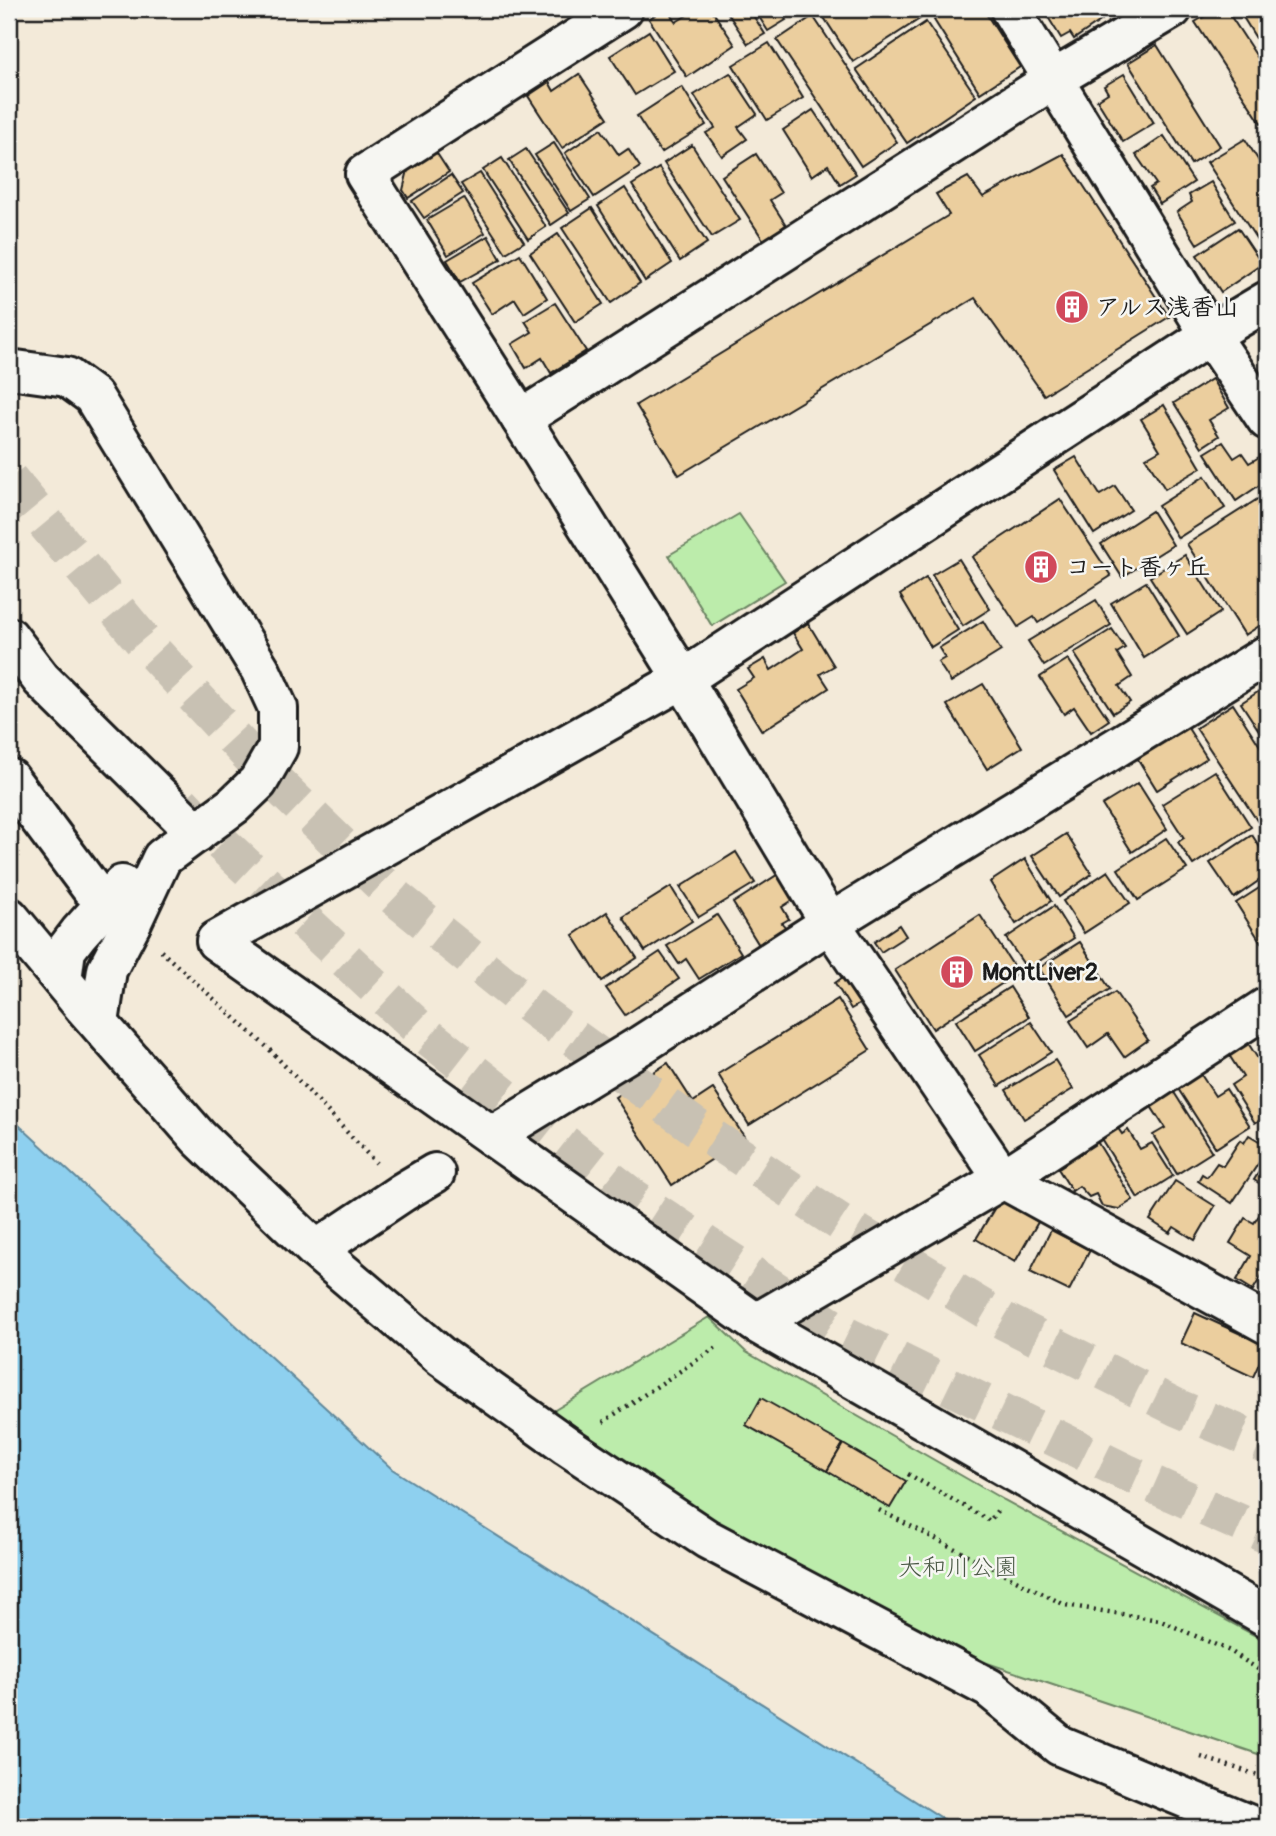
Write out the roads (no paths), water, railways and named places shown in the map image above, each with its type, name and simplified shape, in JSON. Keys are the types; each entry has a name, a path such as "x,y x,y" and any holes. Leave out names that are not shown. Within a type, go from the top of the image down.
{"street":[{"path":"623,9 365,174 521,419 830,923 1003,1179 1267,1324"},
{"path":"1010,9 1210,335 1267,420"},
{"path":"521,419 1054,79 1172,9"},
{"path":"1267,301 1210,335 683,680 216,941 756,1323 1267,1617"},
{"path":"9,369 67,377 93,396 260,668 278,708 278,747 258,782 234,805 197,833 125,881 99,1023"},
{"path":"9,637 41,679 197,833"},
{"path":"492,1136 830,923 1267,655"},
{"path":"9,778 90,888 119,913"},
{"path":"62,980 66,950 79,933 119,913"},
{"path":"9,917 199,1138 316,1250 442,1357 567,1446 707,1539 989,1688 1060,1745 1255,1827"},
{"path":"756,1323 1003,1179 1267,1007"},
{"path":"316,1250 419,1183"}],"water":[{"path":"9,1116 392,1469 956,1827 9,1827"}],"tunnel":[{"path":"9,479 143,641 266,773 396,898 533,1008 693,1125 841,1223 1004,1321 1178,1408 1267,1445"},
{"path":"181,803 426,1035 631,1196 841,1333 1125,1472 1267,1535"}],"place":[{"name":"アルス浅香山","path":"1072,307"},
{"name":"コート香ヶ丘","path":"1041,567"},
{"name":"MontLiver2","path":"957,972"}],"park label":[{"name":"大和川公園","path":"958,1567"}]}
